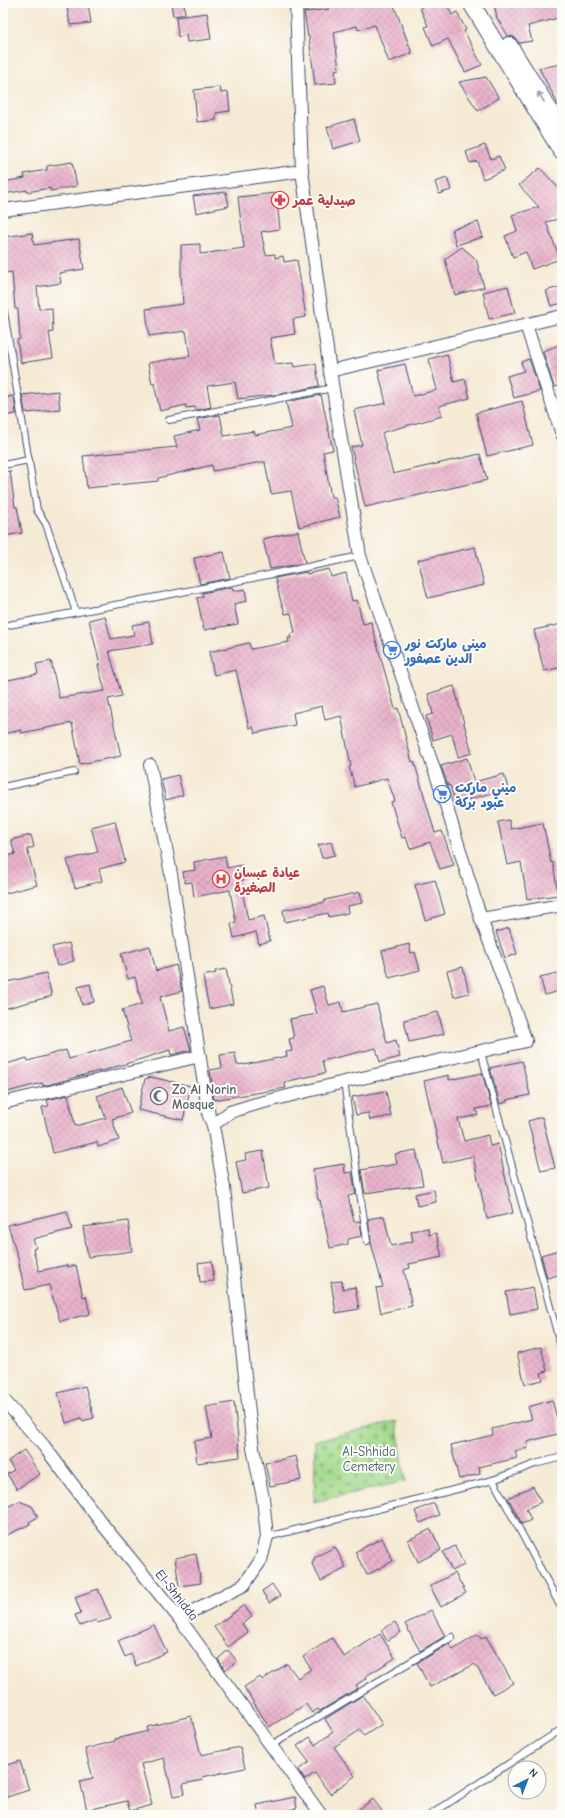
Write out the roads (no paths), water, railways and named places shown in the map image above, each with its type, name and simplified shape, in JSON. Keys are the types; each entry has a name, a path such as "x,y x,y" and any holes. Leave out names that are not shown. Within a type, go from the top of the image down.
{"street":[{"path":"213,1125 230,1112 344,1082 526,1041 481,920 442,792 360,556 330,371 302,171 296,3"},
{"path":"471,3 562,152"},
{"path":"484,3 562,130"},
{"path":"3,210 302,171"},
{"path":"330,371 562,316"},
{"path":"526,325 562,434"},
{"path":"150,765 171,874 209,1116 213,1125 224,1188 253,1448 263,1498 267,1537 261,1560 244,1585 179,1618"},
{"path":"481,920 562,905"},
{"path":"3,1103 200,1056"},
{"name":"El-Shhidda","path":"3,1399 44,1446 103,1525 179,1618 270,1746 322,1815"}],"lane":[{"path":"3,306 37,510 46,524 76,612"},
{"path":"169,420 333,388"},
{"path":"3,465 29,460"},
{"path":"3,626 360,556"},
{"path":"3,787 74,772"},
{"path":"481,1052 562,1351"},
{"path":"344,1082 367,1240"},
{"path":"267,1537 493,1480 535,1464 562,1457"},
{"path":"493,1480 562,1609"},
{"path":"270,1746 452,1637"},
{"path":"430,1815 562,1729"}],"place":[{"name":"صيدلية عمر","path":"280,200"},
{"name":"ميني ماركت نور الدين عصفور","path":"392,650"},
{"name":"ميني ماركت عبود بركة","path":"442,794"},
{"name":"عيادة عبسان الصغيرة","path":"221,879"},
{"name":"Zo Al Norin Mosque","path":"159,1096"}],"park label":[{"name":"Al-Shhida Cemetery","path":"369,1458"}]}
